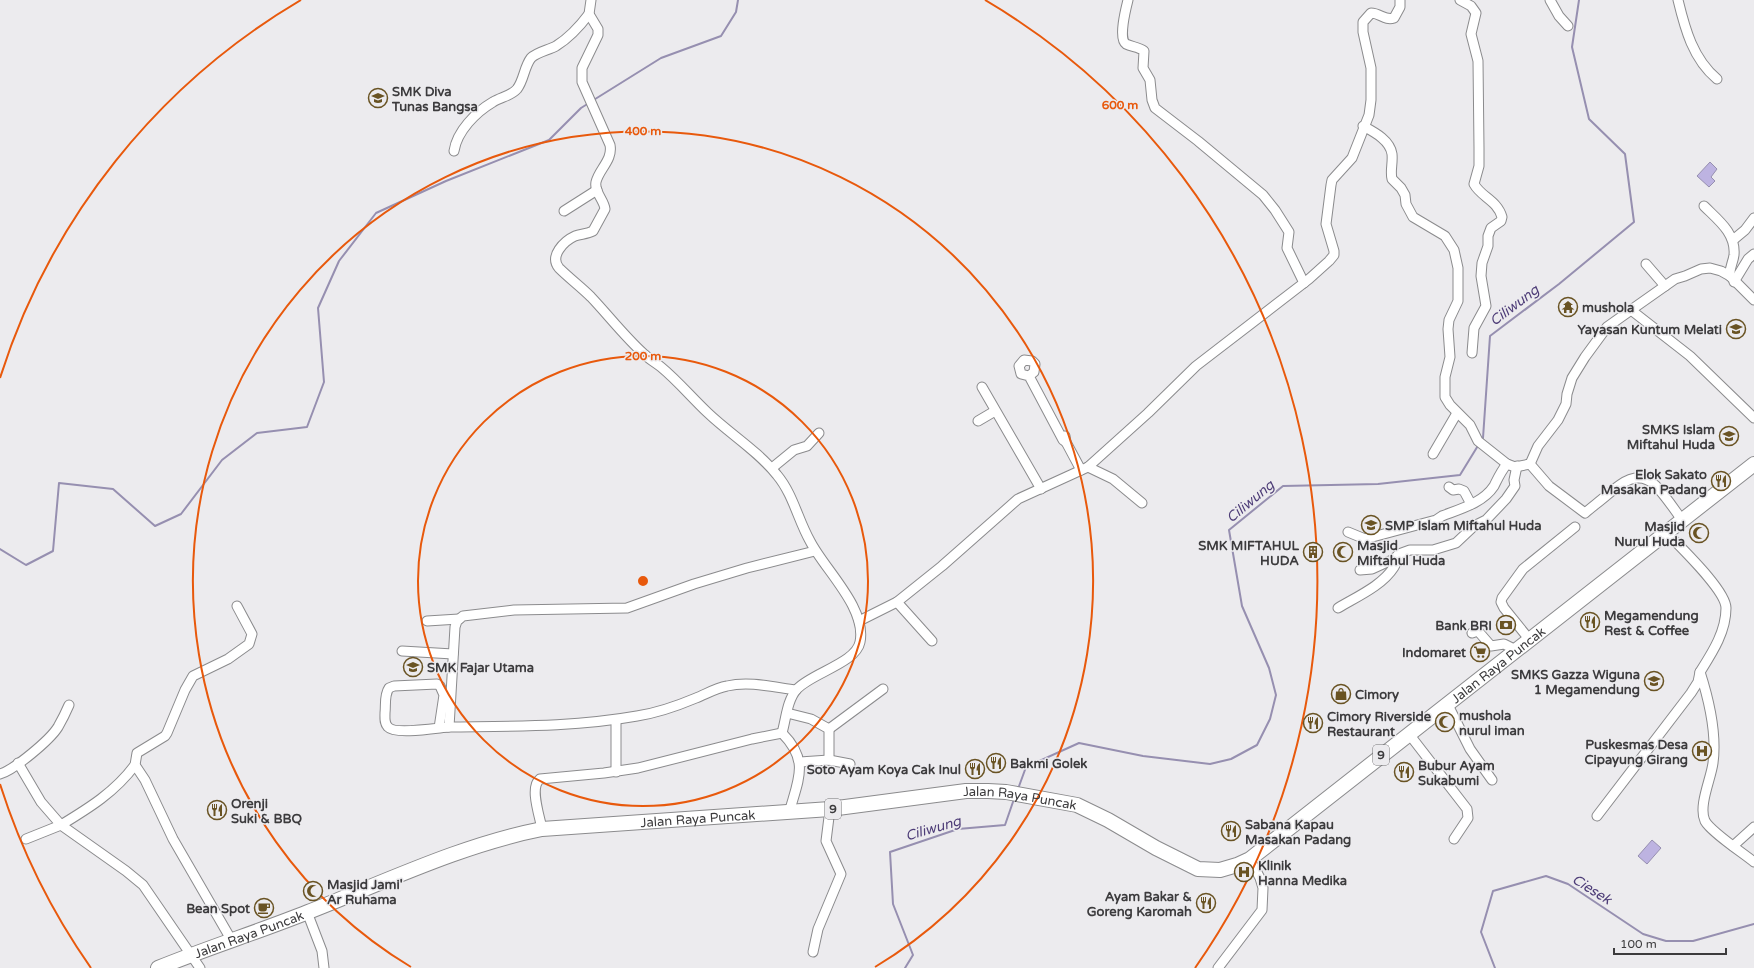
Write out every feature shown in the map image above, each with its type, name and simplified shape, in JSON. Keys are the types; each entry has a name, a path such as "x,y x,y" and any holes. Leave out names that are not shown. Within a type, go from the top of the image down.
{"highway":[{"name":"Jalan Raya Puncak","path":"158,968 308,912 433,862 507,836 542,829 789,813 966,791 1006,792 1077,805 1198,869 1220,870 1237,865 1250,859 1447,703 1754,464"}],"street":[{"path":"454,151 456,142 464,128 475,116 489,105 508,96 518,88 531,58 561,42 580,26 589,14 591,0"},
{"path":"1128,0 1123,24 1123,40 1126,44 1144,51 1144,71 1150,80 1154,108 1241,176 1270,202 1289,232 1287,248 1304,283"},
{"path":"858,621 897,602 942,566 1011,505 1025,496 1041,490 1085,468 1148,413 1196,366 1304,283 1329,261 1334,255 1333,245 1326,224 1332,180 1352,158 1363,126 1369,115 1372,84 1371,68 1362,26 1363,22 1372,13 1389,19 1394,18 1400,7 1400,0"},
{"path":"1460,0 1471,6 1476,14 1471,34 1478,61 1479,148 1478,166 1474,184 1480,192 1493,201 1502,217 1501,221 1492,228 1488,236 1488,246 1482,263 1480,276 1486,306 1474,328 1472,353"},
{"path":"1550,0 1559,16 1568,26"},
{"path":"1678,0 1691,43 1707,70 1717,79"},
{"path":"589,14 596,25 598,32 596,42 581,70 582,79 599,117 611,150 609,159 596,180 597,190 604,207 604,212 593,230 575,236 562,246 555,258 556,265 591,297 644,355 660,367 715,420 772,468 786,489 815,551 838,581 858,621 861,638 856,650 847,658 813,677 796,690 789,703 782,733"},
{"path":"1363,126 1381,137 1390,148 1392,154 1392,180 1401,188 1405,195 1406,204 1413,217 1445,236 1454,250 1458,268 1458,301 1449,320 1448,329 1450,357 1445,377 1445,397 1457,413 1470,425 1478,441 1498,457 1507,464 1517,466 1530,464"},
{"path":"564,211 597,190"},
{"path":"1704,206 1725,227 1733,240 1734,256 1729,268 1732,279"},
{"path":"1733,240 1745,230 1754,218"},
{"path":"1732,279 1748,259 1754,254"},
{"path":"1646,264 1665,286"},
{"path":"1530,464 1538,446 1558,420 1566,404 1567,394 1572,378 1607,327 1675,279 1705,268 1721,271 1732,279 1754,300"},
{"path":"1631,310 1690,356 1754,418"},
{"path":"1030,376 1066,438 1066,442 1085,468 1112,479 1142,503"},
{"path":"982,387 1041,490"},
{"path":"978,421 995,411"},
{"path":"1433,454 1457,413"},
{"path":"772,468 794,450 806,446 819,433"},
{"path":"1348,532 1365,539 1436,520 1481,498 1488,492 1507,464"},
{"path":"1530,464 1549,486 1585,513 1618,485 1626,480 1639,478 1646,479 1656,486 1682,520"},
{"path":"1360,570 1372,569 1394,559 1399,554 1410,550 1433,550 1456,543 1474,526 1486,520 1506,499 1515,486 1514,480 1517,466"},
{"path":"1449,487 1453,490 1459,489 1464,491 1471,504"},
{"path":"1529,639 1504,608 1501,602 1502,598 1524,569 1575,527"},
{"path":"1597,816 1691,693 1698,682 1700,672 1722,633 1726,608 1724,601 1700,567 1666,532"},
{"path":"427,621 458,619 463,616 514,610 614,609 632,606 694,584 747,568 815,551"},
{"path":"1338,608 1370,589 1382,579 1395,566 1399,554"},
{"path":"897,602 932,641"},
{"path":"26,839 61,825 114,790 135,765 137,753 167,733 185,690 193,676 228,658 249,644 252,634 237,606"},
{"path":"449,727 455,627 458,619"},
{"path":"1472,633 1478,631 1491,646 1504,644 1516,650"},
{"path":"402,651 453,654"},
{"path":"1700,672 1709,707 1713,746 1713,764 1704,802 1703,813 1705,821 1712,829 1754,862"},
{"path":"439,728 444,694 440,686 437,684 394,686 388,688 386,695 385,723 388,728 393,731 403,731 439,728 449,727 567,725 616,720 659,711 732,685 749,684 796,690"},
{"path":"829,729 883,689"},
{"path":"1447,703 1470,749 1492,780"},
{"path":"0,774 18,763 54,732 69,705"},
{"path":"787,712 811,719 829,729"},
{"path":"616,720 616,772"},
{"path":"829,729 829,760"},
{"path":"782,733 792,744 800,762 798,782 789,813"},
{"path":"542,829 535,792 535,784 538,780 616,772 662,763 699,752 782,733"},
{"path":"1409,734 1467,809 1468,818 1454,839"},
{"path":"800,762 829,760 850,764"},
{"path":"18,763 42,802 61,825 139,882 151,895 200,968"},
{"path":"135,765 159,809 173,840 232,941"},
{"path":"814,952 818,929 841,874 826,842 830,809"},
{"path":"1733,846 1754,827"},
{"path":"1218,968 1258,918 1262,910 1264,888 1250,859"},
{"path":"308,912 322,951 324,968"}],"shaded area":[{"path":"1710,162 1717,169 1711,177 1715,181 1709,187 1697,176"},
{"path":"1652,840 1661,848 1647,864 1638,856"}],"waterway":[{"path":"592,101 661,58 721,36 736,12 738,0"},
{"name":"Ciliwung","path":"1481,441 1483,438 1490,336 1559,284 1634,222 1625,154 1589,119 1572,47 1579,0"},
{"path":"0,549 26,565 53,551 59,483 113,489 155,526 181,514 222,460 257,433 307,427 324,382 318,308 339,261 376,213 446,181 549,140 581,108 589,103"},
{"name":"Ciliwung","path":"1018,789 1026,767 1079,743 1143,756 1210,764 1231,759 1257,745 1270,719 1276,695 1269,668 1242,606 1229,530 1283,486 1378,484 1460,475 1479,444"},
{"name":"Ciliwung","path":"905,968 913,955 893,904 890,852 958,829 1005,825 1014,799"},
{"name":"Ciesek","path":"1495,968 1481,932 1493,891 1546,876 1568,884 1643,934 1666,941 1693,941 1754,924"}],"place":[{"name":"SMK Diva Tunas Bangsa","path":"378,98"},
{"name":"mushola","path":"1568,307"},
{"name":"Yayasan Kuntum Melati","path":"1736,329"},
{"name":"SMKS Islam Miftahul Huda","path":"1729,436"},
{"name":"Elok Sakato Masakan Padang","path":"1721,481"},
{"name":"SMP Islam Miftahul Huda","path":"1371,525"},
{"name":"Masjid Nurul Huda","path":"1699,533"},
{"name":"SMK MIFTAHUL HUDA","path":"1313,552"},
{"name":"Masjid Miftahul Huda","path":"1343,552"},
{"name":"Megamendung Rest & Coffee","path":"1590,622"},
{"name":"Bank BRI","path":"1506,625"},
{"name":"Indomaret","path":"1480,652"},
{"name":"SMK Fajar Utama","path":"413,667"},
{"name":"SMKS Gazza Wiguna 1 Megamendung","path":"1654,681"},
{"name":"Cimory","path":"1341,694"},
{"name":"mushola nurul iman","path":"1445,722"},
{"name":"Cimory Riverside Restaurant","path":"1313,723"},
{"name":"Puskesmas Desa Cipayung Girang","path":"1702,751"},
{"name":"Bakmi Golek","path":"996,763"},
{"name":"Soto Ayam Koya Cak Inul","path":"975,769"},
{"name":"Bubur Ayam Sukabumi","path":"1404,772"},
{"name":"Orenji Suki & BBQ","path":"217,810"},
{"name":"Sabana Kapau Masakan Padang","path":"1231,831"},
{"name":"Klinik Hanna Medika","path":"1244,872"},
{"name":"Masjid Jami' Ar Ruhama","path":"313,891"},
{"name":"Ayam Bakar & Goreng Karomah","path":"1206,903"},
{"name":"Bean Spot","path":"264,908"}]}
